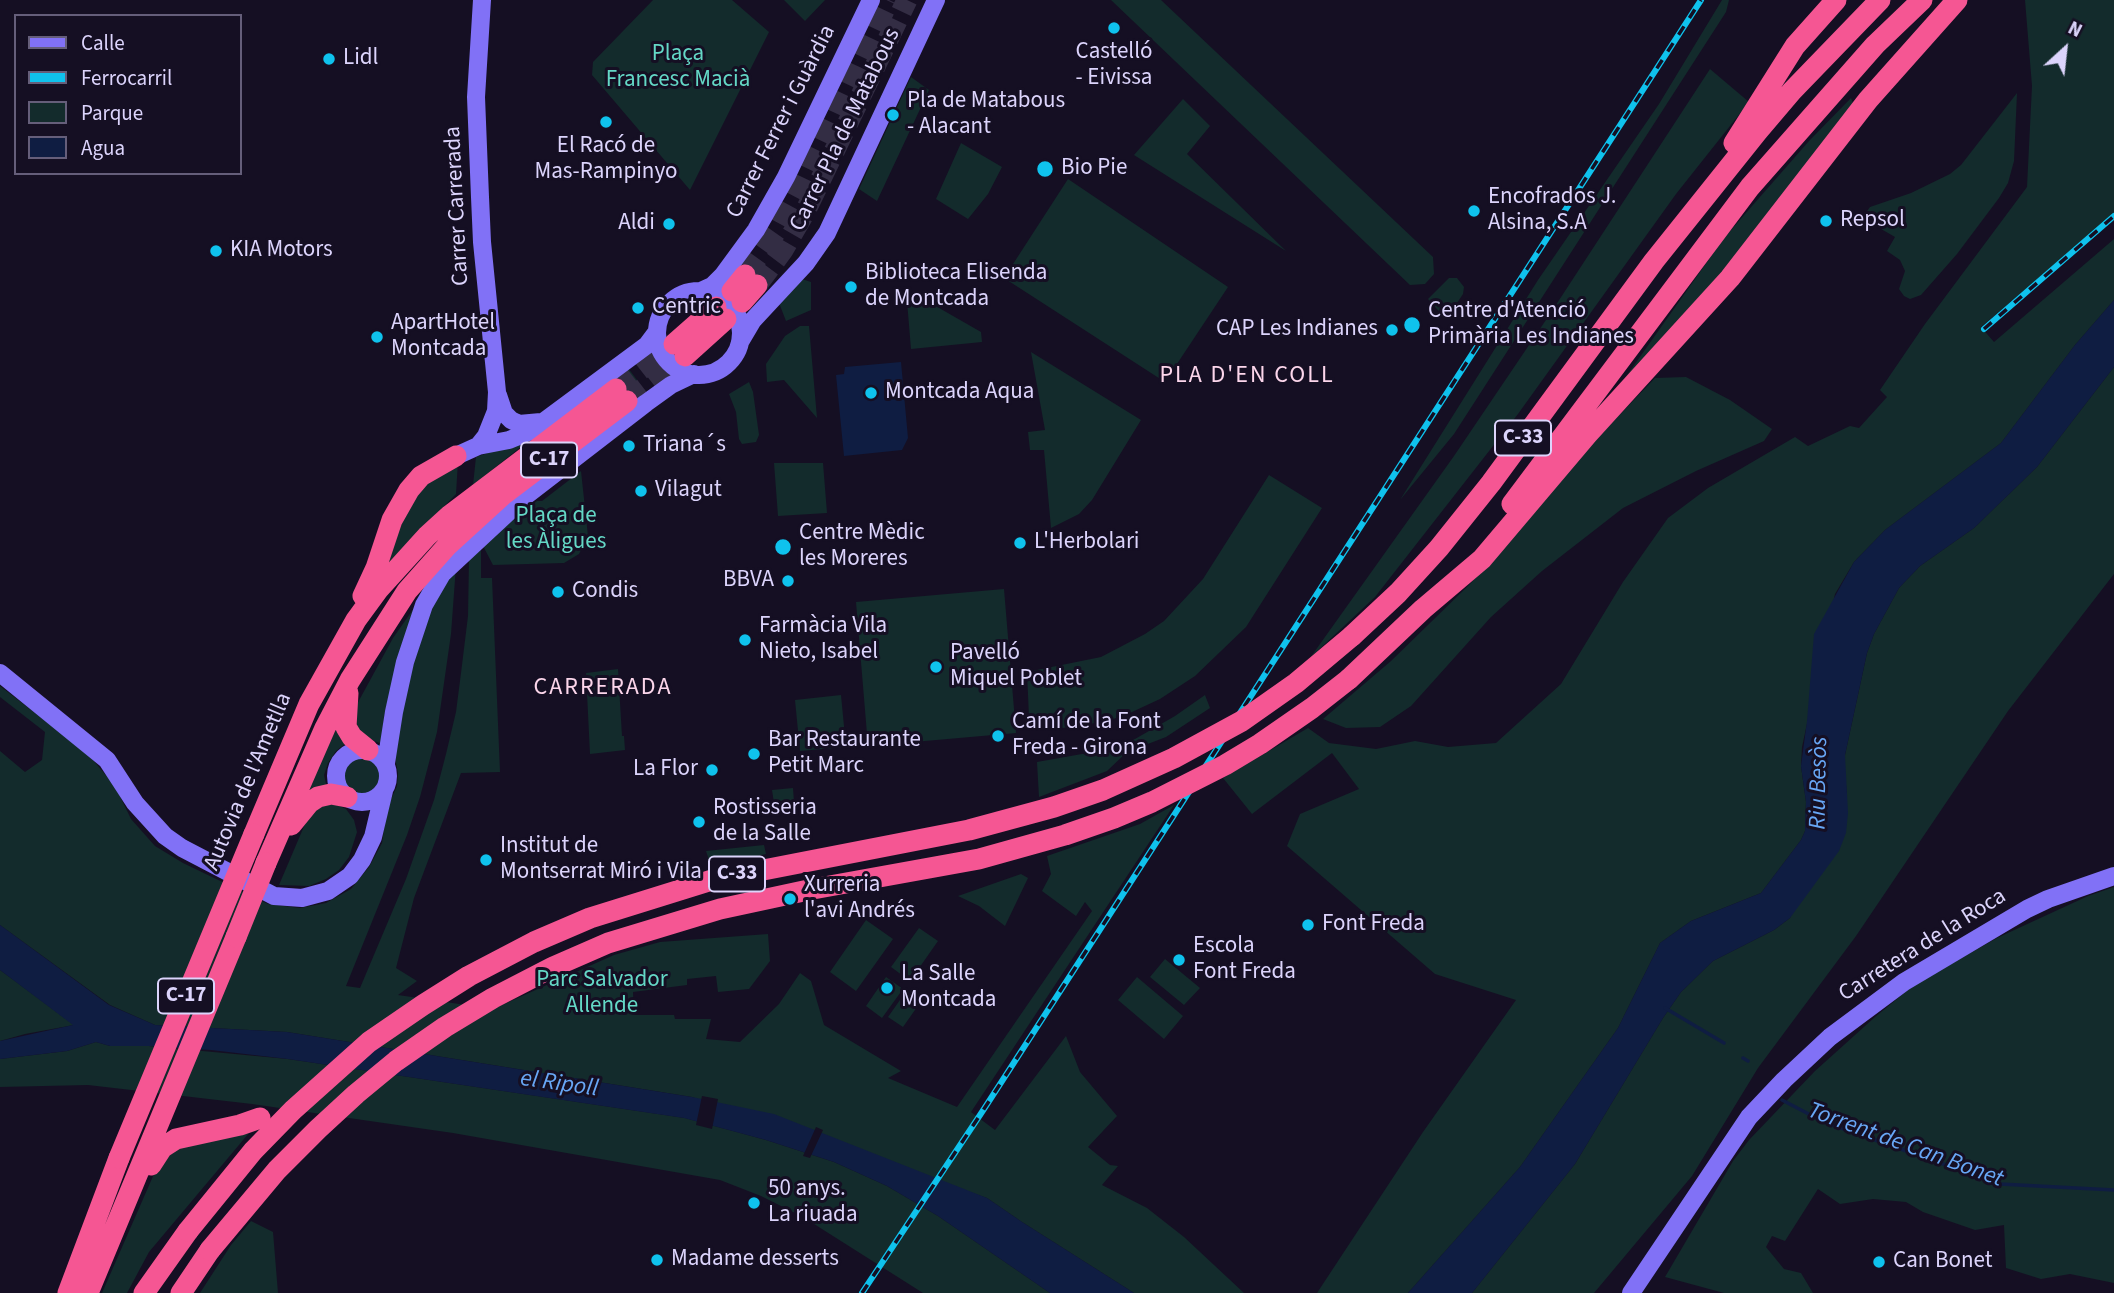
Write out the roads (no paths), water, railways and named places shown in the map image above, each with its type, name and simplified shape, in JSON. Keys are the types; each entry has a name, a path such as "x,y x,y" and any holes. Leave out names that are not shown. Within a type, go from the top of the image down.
{"highway":[{"path":"1700,202 1782,64 1810,27 1836,0"},
{"name":"C-33","path":"145,1293 219,1190 277,1126 369,1042 422,1004 469,976 534,942 590,918 712,880 969,830 1054,807 1103,790 1174,758 1242,720 1296,683 1398,593 1439,548 1491,483 1700,202 1792,91 1880,0"},
{"name":"C-33","path":"181,1293 209,1250 278,1170 356,1094 396,1061 445,1027 541,973 608,943 707,913 813,889 979,859 1065,835 1114,818 1188,785 1248,751 1312,708 1349,679 1423,609 1467,560 1519,495 1750,187 1875,45 1922,0"},
{"path":"1423,609 1482,559 1605,415 1696,318 1775,222 1868,100 1957,0"},
{"path":"681,356 721,313"},
{"name":"Autovia de l'Ametlla","path":"621,395 441,551 407,591 350,680 325,728 276,842 141,1167 81,1285 119,1158 309,704 351,630 378,590 426,536 473,496 621,395"},
{"name":"C-17","path":"351,630 376,568 391,520 408,490 421,476 456,456"},
{"path":"350,680 346,727 352,737 368,750"},
{"path":"276,842 309,803 318,797 331,794 352,799"},
{"path":"81,1285 162,1147 186,1136 260,1118"}],"main road":[{"name":"Carrer Carrerada","path":"478,446 486,436 496,411 497,392 482,242 476,97 482,0"},
{"name":"Carrer Ferrer i Guàrdia","path":"701,291 718,281 756,230 797,156 871,0"},
{"name":"Carrer Pla de Matabous","path":"739,344 753,320 806,263 827,233 936,0"},
{"path":"456,456 478,446 509,440 531,431 648,345 681,356 708,374 724,366 739,344 740,328 732,308 715,294 701,291 686,293 673,300 660,316 681,356"},
{"path":"0,673 107,760 135,803 165,836 192,854 274,895 302,898 328,891 350,876 362,860 373,837 389,775 386,763 405,662 425,605 442,574 528,494 655,397 681,356"},
{"path":"497,392 504,413 511,419 519,424 544,422"},
{"path":"373,837 365,815 338,786 336,772 347,754 354,751 368,750 380,756 386,763"},
{"path":"352,799 373,800 384,791"},
{"name":"Carretera de la Roca","path":"1631,1293 1749,1117 1830,1037 1904,982 2027,909 2114,876"}],"water":[{"name":"Riu Besòs","path":"2114,300 2114,367 2037,467 1974,528 1920,566 1899,588 1874,634 1867,653 1845,755 1848,813 1846,833 1839,851 1790,918 1774,930 1713,961 1681,992 1575,1164 1472,1293 1408,1293 1520,1167 1618,1028 1660,943 1691,921 1761,893 1801,840 1805,831 1806,802 1801,766 1814,634 1854,562 1885,530 2001,443 2075,345"},
{"name":"Montcada Aqua","path":"901,362 908,438 902,450 844,456 836,375 844,374 845,367"},
{"name":"el Ripoll","path":"0,925 109,1005 155,1025 287,1032 692,1097 774,1114 987,1198 1134,1293 1050,1293 938,1216 887,1186 834,1162 684,1118 211,1050 110,1046 96,1042 67,1051 0,1059 0,1041 73,1025 0,970"}],"waterway":[{"name":"Torrent de Can Bonet","path":"1665,1008 1724,1043"},
{"name":"Torrent de Can Bonet","path":"1743,1058 1748,1061"},
{"name":"Torrent de Can Bonet","path":"1782,1100 1824,1122 2000,1184 2114,1190"}],"tunnel":[{"path":"745,275 778,229 801,186 889,0"},
{"path":"757,285 783,250 805,212 907,0"},
{"path":"616,389 674,344"},
{"path":"627,401 685,356"}],"railway":[{"path":"862,1293 982,1112 1701,0"},
{"path":"1984,329 2114,216"}],"place":[{"name":"Castelló - Eivissa","path":"1114,28"},
{"name":"Lidl","path":"329,59"},
{"name":"Pla de Matabous - Alacant","path":"893,115"},
{"name":"El Racó de Mas-Rampinyo","path":"606,122"},
{"name":"Bio Pie","path":"1045,169"},
{"name":"Encofrados J. Alsina, S.A","path":"1474,211"},
{"name":"Repsol","path":"1826,221"},
{"name":"Aldi","path":"669,224"},
{"name":"KIA Motors","path":"216,251"},
{"name":"Biblioteca Elisenda de Montcada","path":"851,287"},
{"name":"Centric","path":"638,308"},
{"name":"Centre d'Atenció Primària Les Indianes","path":"1412,325"},
{"name":"CAP Les Indianes","path":"1392,330"},
{"name":"ApartHotel Montcada","path":"377,337"},
{"name":"Montcada Aqua","path":"871,393"},
{"name":"Triana´s","path":"629,446"},
{"name":"Vilagut","path":"641,491"},
{"name":"L'Herbolari","path":"1020,543"},
{"name":"Centre Mèdic les Moreres","path":"783,547"},
{"name":"BBVA","path":"788,581"},
{"name":"Condis","path":"558,592"},
{"name":"Farmàcia Vila Nieto, Isabel","path":"745,640"},
{"name":"Pavelló Miquel Poblet","path":"936,667"},
{"name":"Camí de la Font Freda - Girona","path":"998,736"},
{"name":"Bar Restaurante Petit Marc","path":"754,754"},
{"name":"La Flor","path":"712,770"},
{"name":"Rostisseria de la Salle","path":"699,822"},
{"name":"Institut de Montserrat Miró i Vila","path":"486,860"},
{"name":"Xurreria l'avi Andrés","path":"790,899"},
{"name":"Font Freda","path":"1308,925"},
{"name":"Escola Font Freda","path":"1179,960"},
{"name":"La Salle Montcada","path":"887,988"},
{"name":"50 anys. La riuada","path":"754,1203"},
{"name":"Madame desserts","path":"657,1260"},
{"name":"Can Bonet","path":"1879,1262"}],"district":[{"name":"PLA D'EN COLL","path":"1247,377"},
{"name":"CARRERADA","path":"603,689"}],"park label":[{"name":"Plaça Francesc Macià","path":"678,68"},
{"name":"Plaça de les Àligues","path":"556,530"},
{"name":"Parc Salvador Allende","path":"602,994"}]}
